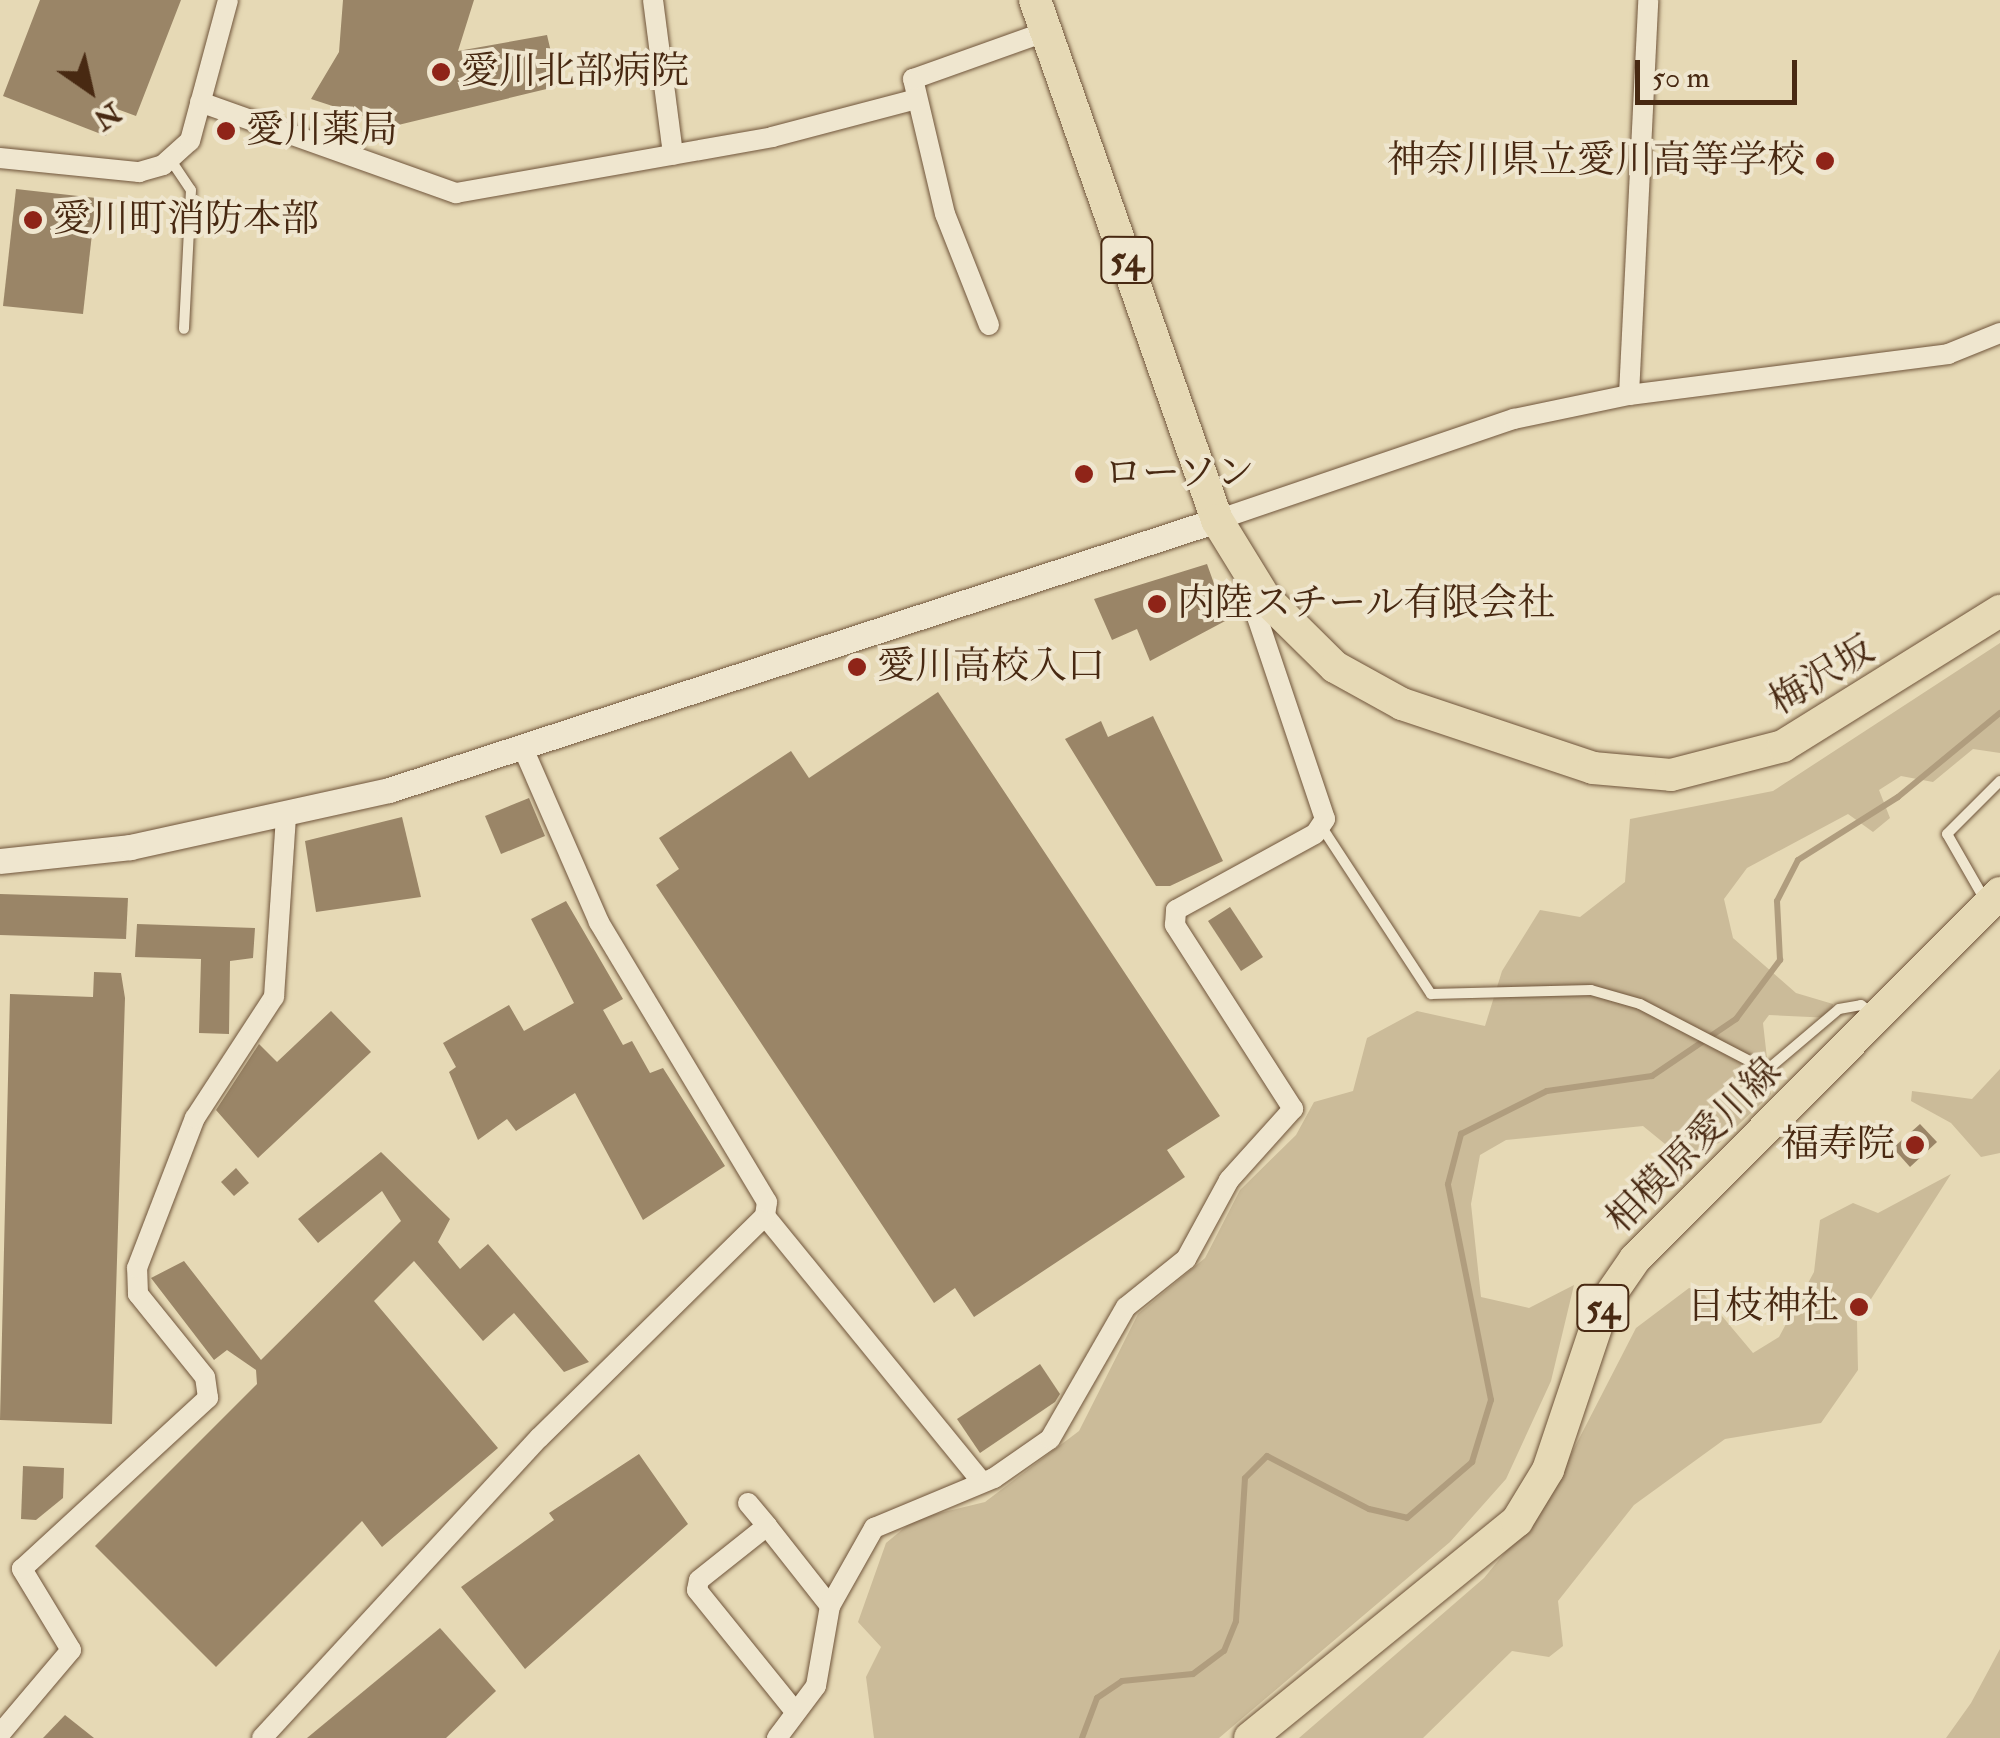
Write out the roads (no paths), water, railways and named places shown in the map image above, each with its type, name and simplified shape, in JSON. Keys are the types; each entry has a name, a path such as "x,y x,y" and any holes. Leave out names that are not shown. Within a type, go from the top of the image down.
{"main road":[{"name":"54","path":"1035,0 1217,520 1265,598"},
{"name":"梅沢坂","path":"1265,598 1336,667 1402,704 1592,768 1671,775 1784,746 2000,611"},
{"name":"相模原愛川線","path":"1250,1738 1517,1520 1561,1440 1604,1304 1635,1259 1994,899"}],"street":[{"path":"0,158 139,172 170,159 190,140 228,0"},
{"path":"653,0 673,155"},
{"path":"1628,394 1648,0"},
{"path":"989,324 945,214 913,79 1045,32"},
{"path":"200,102 456,193 673,155 918,99"},
{"path":"0,862 286,815 523,748 1514,419 1628,394 1948,354 2000,333"},
{"path":"777,1738 793,1709 816,1686 830,1606 874,1528 980,1480 1050,1439 1126,1307 1186,1260 1229,1180 1293,1109 1175,925 1176,910 1320,826 1257,616 1265,598"},
{"path":"262,1738 539,1438 765,1216 767,1202 600,922 523,748"},
{"path":"0,1734 71,1650 22,1569 208,1398 205,1377 138,1294 137,1268 195,1118 274,998 286,815"},
{"path":"765,1216 980,1480"},
{"path":"748,1502 830,1606"},
{"path":"767,1526 697,1590 793,1709"}],"lane":[{"path":"170,159 192,190 184,328"},
{"path":"1994,899 1947,834 2000,781"},
{"path":"1320,826 1431,994 1591,990 1640,1004 1767,1070 1838,1009 1861,1005 1878,1018"}],"waterway":[{"path":"1082,1738 1097,1698 1122,1681 1193,1674 1224,1651 1236,1621 1245,1478 1267,1456 1369,1509 1407,1518 1472,1462 1491,1400 1448,1184 1461,1134 1547,1091 1652,1076 1736,1019 1780,960 1777,901 1798,860 1898,797 2000,713"}],"place":[{"name":"愛川北部病院","path":"441,72"},
{"name":"愛川薬局","path":"226,131"},
{"name":"神奈川県立愛川高等学校","path":"1825,161"},
{"name":"愛川町消防本部","path":"33,220"},
{"name":"ローソン","path":"1084,474"},
{"name":"内陸スチール有限会社","path":"1157,604"},
{"name":"愛川高校入口","path":"857,667"},
{"name":"福寿院","path":"1915,1145"},
{"name":"日枝神社","path":"1859,1307"}]}
